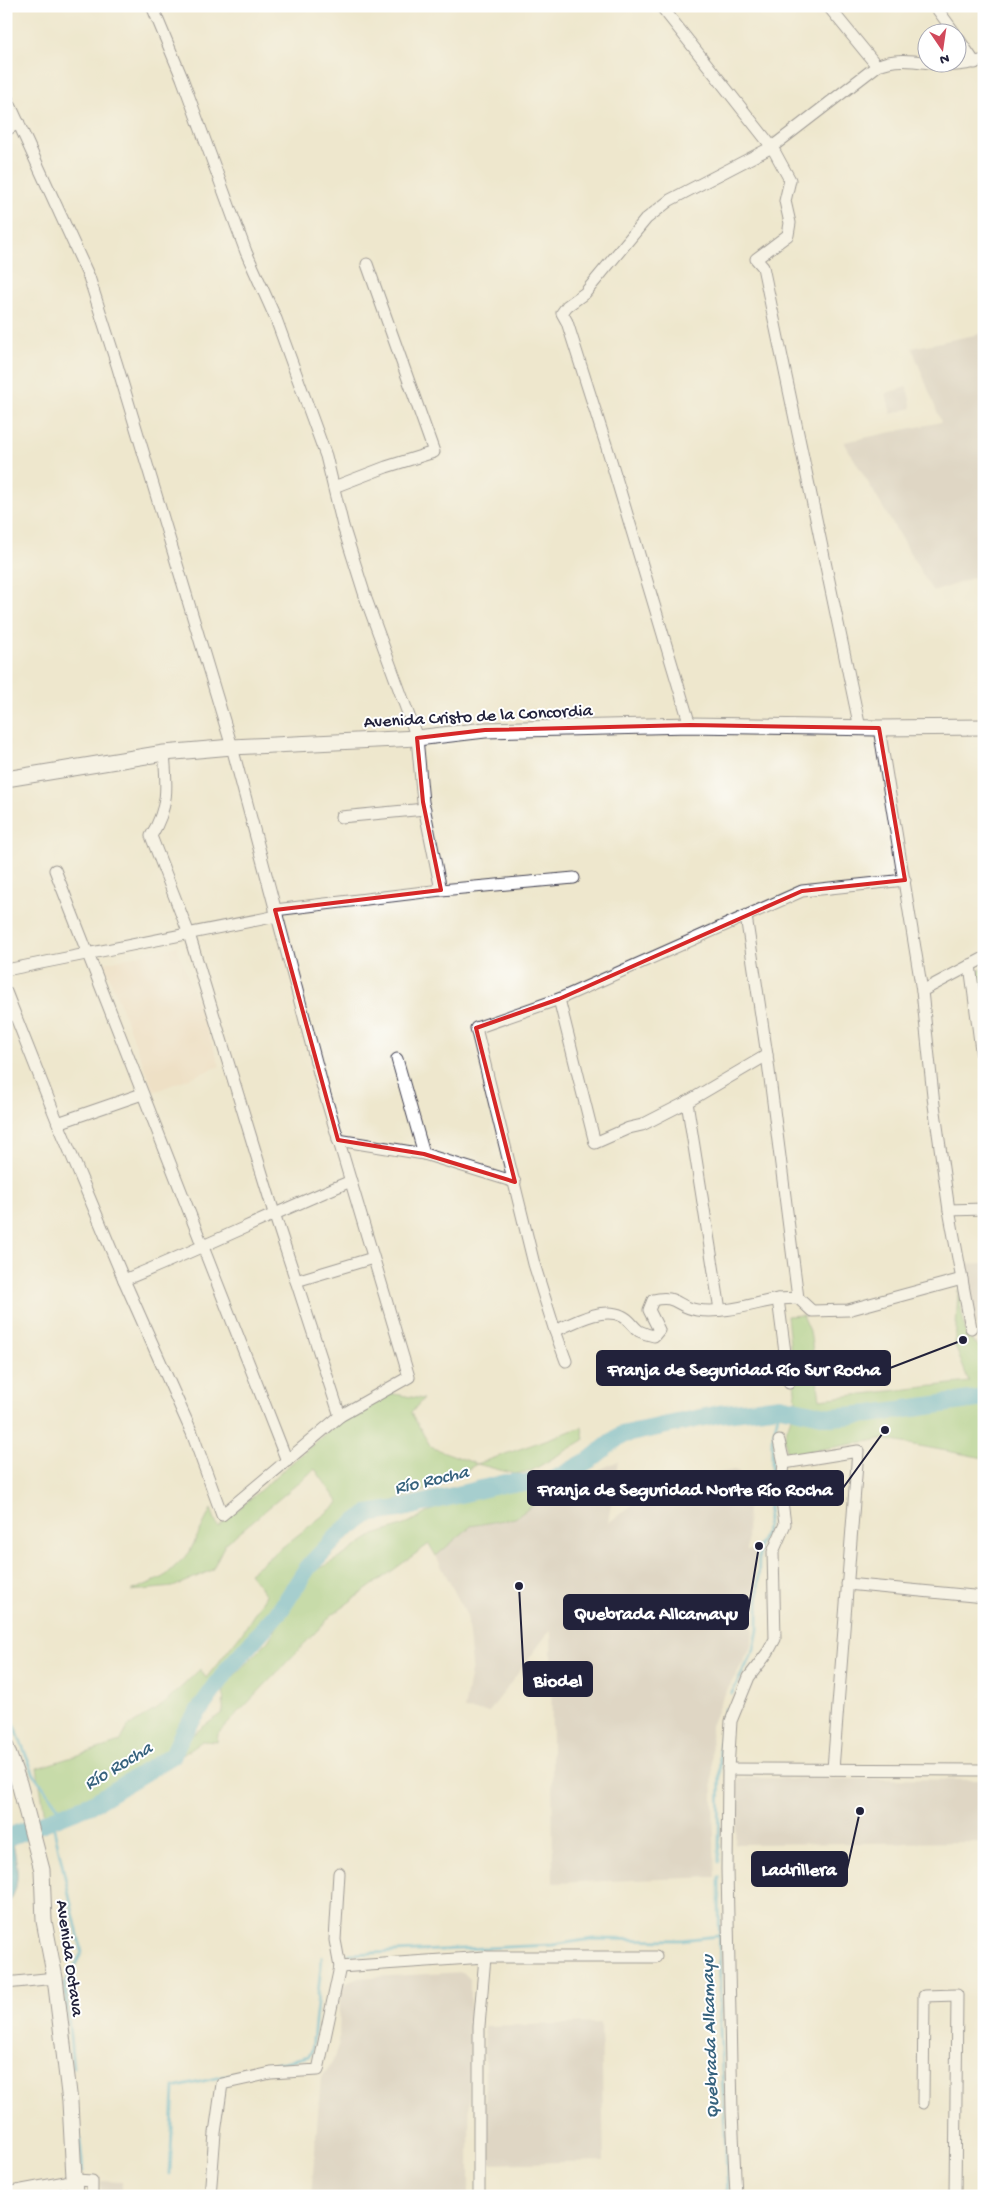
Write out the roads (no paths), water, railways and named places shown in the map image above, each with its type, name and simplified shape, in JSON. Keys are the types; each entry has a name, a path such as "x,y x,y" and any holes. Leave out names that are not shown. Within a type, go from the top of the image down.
{"main road":[{"name":"Avenida Cristo de la Concordia","path":"6,779 164,753 232,747 416,738 485,730 690,725 860,728 984,727"},
{"name":"Avenida Octava","path":"6,1747 19,1782 42,1870 44,1921 55,1978 70,2102 76,2180 75,2196"}],"street":[{"path":"152,6 182,78 246,252 276,319 326,456 343,526 366,599 416,738 425,809 441,890"},
{"path":"661,6 772,147 790,180 785,201 790,223 788,236 756,259 763,267 860,728"},
{"path":"828,6 877,66"},
{"path":"935,6 947,22"},
{"path":"968,49 979,61"},
{"path":"690,725 609,454 567,322 562,314 567,306 585,293 646,219 670,200 772,147 877,66 887,61 901,60 951,65 979,61"},
{"path":"6,96 88,276 232,747 338,1140 409,1377 340,1416 288,1462 222,1515 192,1433 124,1280 58,1123 6,992"},
{"path":"6,130 19,124"},
{"path":"334,487 386,467 434,452 367,264"},
{"path":"879,728 922,991 934,1105 950,1210 971,1328"},
{"path":"164,753 167,785 161,820 151,836 189,934 274,1213 340,1416"},
{"path":"341,816 425,809"},
{"path":"55,870 202,1248 288,1462"},
{"path":"6,970 189,934 276,913 441,890 574,878"},
{"path":"566,1361 534,1264 476,1028 559,998 802,891 905,880"},
{"path":"746,916 768,1055 798,1298 812,1311 848,1310 962,1279"},
{"path":"922,991 984,958"},
{"path":"970,965 984,1073"},
{"path":"559,998 595,1143 629,1128 642,1125 687,1102 768,1055"},
{"path":"397,1059 424,1154"},
{"path":"58,1123 142,1094"},
{"path":"687,1102 720,1310"},
{"path":"338,1140 424,1154 514,1182"},
{"path":"124,1280 202,1248 274,1213 351,1182"},
{"path":"950,1210 984,1209"},
{"path":"296,1280 374,1258"},
{"path":"555,1331 604,1313 619,1314 632,1321 638,1331 654,1336 659,1330 649,1310 653,1300 667,1296 696,1310 720,1310 778,1299 798,1298"},
{"path":"778,1299 789,1382"},
{"path":"736,2196 732,2113 727,1869 728,1769 731,1721 749,1677 768,1652 775,1639 773,1552 785,1524 781,1494 784,1463 779,1441"},
{"path":"784,1463 858,1451 833,1769"},
{"path":"847,1584 984,1597"},
{"path":"728,1769 984,1770"},
{"path":"210,2196 215,2133 222,2084 271,2073 318,2070 340,1967 335,1940 339,1873"},
{"path":"340,1967 485,1957 656,1957"},
{"path":"479,2196 479,2026 485,1957"},
{"path":"6,1983 55,1978"},
{"path":"923,2103 924,1996 957,1995 955,2196"},
{"path":"6,2193 76,2180 92,2181 92,2196"}],"water":[{"path":"8,1821 17,1865 17,1876 16,1887 6,1906"}],"waterway":[{"name":"Río Rocha","path":"6,1838 94,1803 173,1755 183,1733 228,1669 281,1609 308,1567 343,1531 368,1514 399,1509 506,1483 548,1483 591,1459 621,1435 719,1414 780,1406 831,1417 871,1414 984,1398"},
{"name":"Quebrada Allcamayu","path":"732,1693 754,1650 758,1630 759,1546 767,1528 772,1475 772,1441 780,1406"},
{"path":"6,1704 33,1773 64,1815"},
{"name":"Quebrada Allcamayu","path":"719,1862 720,1739 725,1709"},
{"path":"52,1820 82,1952 65,1983 73,2068"},
{"name":"Quebrada Allcamayu","path":"719,1877 720,2028 728,2196"},
{"path":"349,1954 553,1945 592,1939 681,1940 718,1936"},
{"path":"170,2174 174,2088 309,2056 312,2050 322,1957"},
{"path":"78,2119 83,2171"}],"place":[{"name":"Franja de Seguridad Río Sur Rocha","path":"963,1340"},
{"name":"Franja de Seguridad Norte Río Rocha","path":"885,1430"},
{"name":"Quebrada Allcamayu","path":"759,1546"},
{"name":"Biodel","path":"519,1586"},
{"name":"Ladrillera","path":"860,1811"}]}
